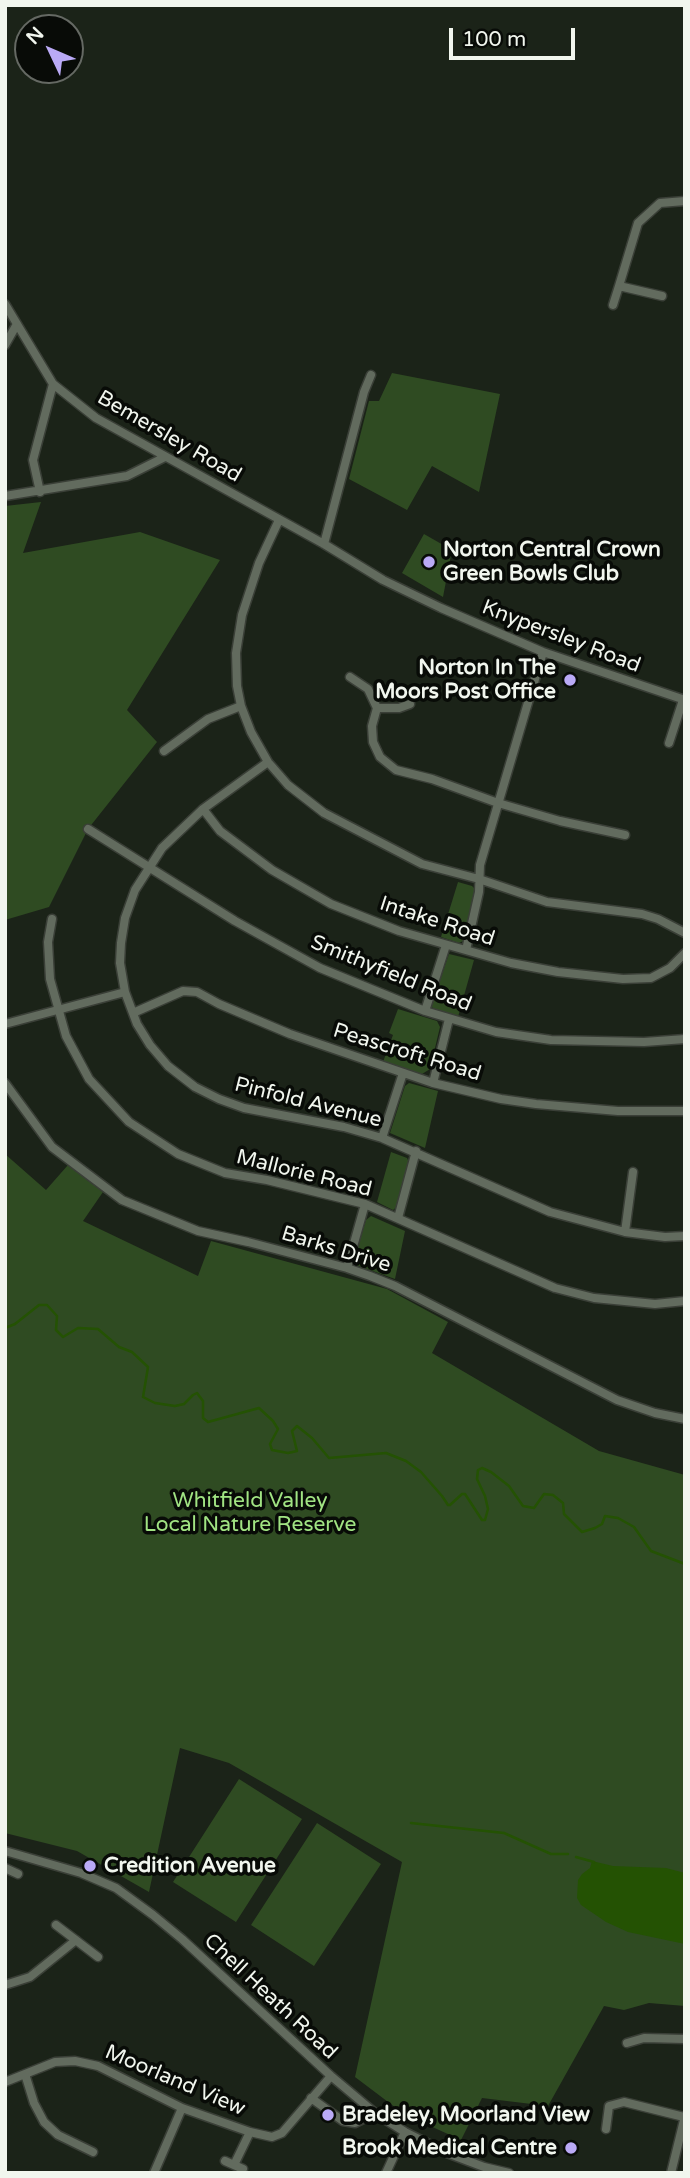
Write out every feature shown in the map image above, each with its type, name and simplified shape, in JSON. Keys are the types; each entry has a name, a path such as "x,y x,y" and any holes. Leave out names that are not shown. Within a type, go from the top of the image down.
{"street":[{"path":"612,305 638,223 660,203 685,201"},
{"path":"619,286 662,296"},
{"name":"Bemersley Road","path":"5,304 53,384 96,418 279,520"},
{"path":"5,345 17,324"},
{"path":"324,544 364,392 371,375"},
{"path":"40,492 33,460 53,384"},
{"path":"5,496 127,476 164,457"},
{"path":"279,520 259,562 242,615 236,653 237,686 251,732 268,762 288,785 324,813 422,864 479,879 547,902 642,914 685,933"},
{"name":"Knypersley Road","path":"279,520 395,586 441,608 544,652 684,700"},
{"path":"466,950 479,892 480,865 544,652"},
{"path":"350,677 368,690 377,708 373,742 380,757 396,770 560,821 625,835"},
{"path":"669,743 684,700"},
{"path":"377,708 399,708 410,704"},
{"path":"164,751 208,719 241,706"},
{"name":"Pinfold Avenue","path":"268,762 202,809 162,848 135,890 125,918 120,963 125,992 137,1024 168,1066 195,1087 244,1108 344,1127 382,1138 550,1212 625,1232 665,1237 685,1236"},
{"name":"Intake Road","path":"202,809 220,831 262,862 331,904 400,931 446,945 510,963 558,972 623,979 651,978 670,968 685,953"},
{"name":"Smithyfield Road","path":"88,829 235,921 320,968 425,1011 496,1032 551,1040 644,1042 685,1039"},
{"name":"Mallorie Road","path":"52,919 48,942 50,979 66,1036 89,1079 129,1122 178,1154 225,1173 267,1180 365,1204 555,1288 594,1298 655,1304 685,1301"},
{"path":"425,1011 446,945"},
{"name":"Peascroft Road","path":"133,1013 183,991 197,992 290,1034 433,1083 536,1104 618,1111 685,1111"},
{"path":"5,1024 125,992"},
{"path":"433,1083 449,1019"},
{"path":"382,1138 403,1073"},
{"name":"Barks Drive","path":"5,1083 52,1147 122,1200 198,1231 347,1268 395,1286 617,1400 655,1413 685,1419"},
{"path":"398,1218 416,1151"},
{"path":"625,1232 633,1172"},
{"path":"347,1268 365,1204"},
{"name":"Chell Heath Road","path":"5,1851 81,1873 116,1888 182,1939 375,2113 405,2132 459,2158 509,2173"},
{"path":"5,1868 18,1874"},
{"path":"56,1925 98,1957"},
{"path":"5,1985 30,1977 76,1940"},
{"path":"627,2043 644,2038 685,2039"},
{"name":"Moorland View","path":"5,2082 55,2062 75,2061 98,2066 182,2108 272,2137 282,2133 331,2076"},
{"path":"25,2074 33,2103 44,2122 58,2135 93,2152"},
{"path":"311,2098 343,2121 355,2123 375,2113"},
{"path":"606,2129 609,2106 624,2102 685,2116 680,2150 671,2173"},
{"path":"154,2173 182,2108"},
{"name":"Moorland View","path":"234,2165 250,2132"},
{"path":"386,2173 405,2132"},
{"path":"225,2161 243,2169"}],"green space":[{"path":"392,373 500,394 479,492 432,466 407,510 349,479 369,401 379,401"},
{"path":"41,502 23,553 140,532 220,560 127,710 157,742 88,829 49,907 5,920 5,506"},
{"name":"Norton Central Crown Green Bowls Club","path":"424,534 452,550 443,597 402,573"},
{"path":"458,882 476,890 466,934 459,943 441,937"},
{"path":"449,954 474,960 458,1017 433,1009 431,1005"},
{"path":"398,1009 437,1021 440,1027 430,1069 422,1074 383,1062 393,1035 389,1033"},
{"path":"409,1083 438,1091 425,1148 390,1133 405,1086"},
{"path":"391,1152 407,1158 409,1162 399,1205 393,1210 377,1202"},
{"name":"Whitfield Valley Local Nature Reserve","path":"5,1154 46,1190 68,1165 103,1192 83,1221 198,1276 211,1241 387,1289 448,1322 432,1353 599,1451 685,1475 685,2006 649,2003 624,2010 604,2006 548,2106 482,2098 461,2140 404,2114 355,2077 402,1862 229,1763 180,1748 149,1892 77,1851 5,1833"},
{"path":"371,1216 405,1231 395,1279 356,1265 354,1259 366,1220"},
{"path":"239,1779 302,1819 236,1922 173,1882"},
{"path":"317,1823 381,1864 314,1966 251,1925"}],"shaded area":[{"path":"592,1861 613,1866 666,1868 685,1873 685,1944 628,1932 606,1922 581,1905 577,1898 578,1880 590,1868"}],"waterway":[{"path":"5,1328 15,1324 39,1305 47,1305 57,1316 56,1330 63,1337 78,1328 98,1329 119,1347 132,1352 148,1367 143,1397 155,1403 175,1406 184,1404 197,1393 203,1401 203,1418 208,1422 259,1408 278,1429 270,1444 272,1450 288,1453 297,1451 292,1431 297,1426 312,1438 329,1458 386,1453 406,1461 421,1472 448,1505 465,1494 482,1520 485,1520 488,1509 477,1479 478,1470 482,1468 509,1486 523,1506 534,1508 544,1494 553,1495 563,1503 564,1514 582,1532 602,1524 605,1516 618,1518 634,1527 651,1551 685,1564"},
{"path":"411,1823 504,1833 551,1854 568,1854"},
{"path":"576,1857 594,1862"}],"place":[{"name":"Norton Central Crown Green Bowls Club","path":"429,562"},
{"name":"Norton In The Moors Post Office","path":"570,680"},
{"name":"Credition Avenue","path":"90,1866"},
{"name":"Bradeley, Moorland View","path":"328,2115"},
{"name":"Brook Medical Centre","path":"571,2148"}]}
